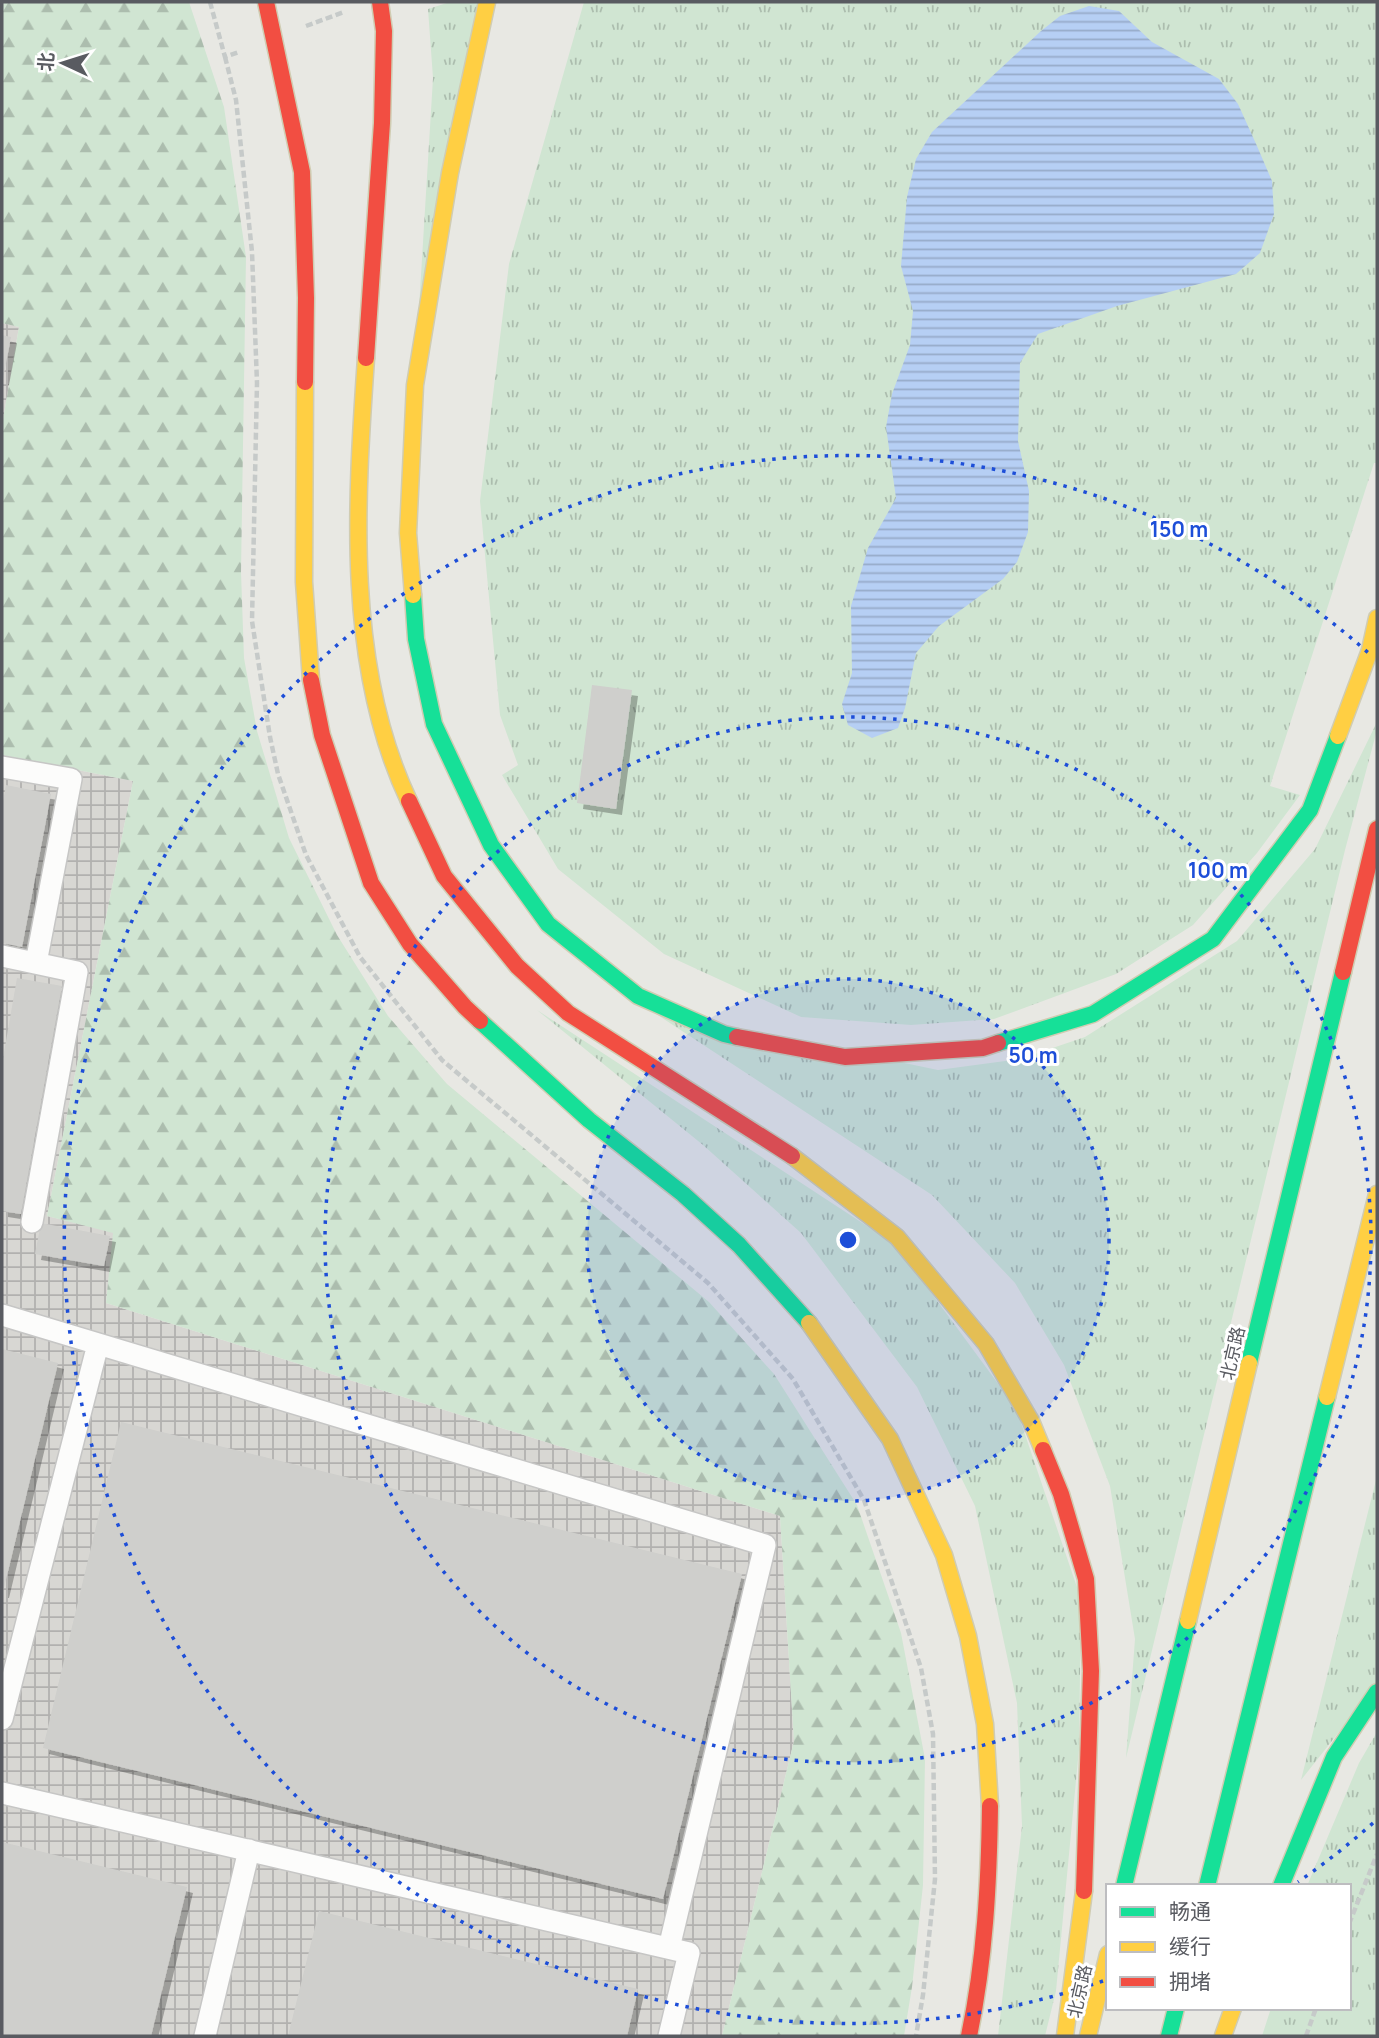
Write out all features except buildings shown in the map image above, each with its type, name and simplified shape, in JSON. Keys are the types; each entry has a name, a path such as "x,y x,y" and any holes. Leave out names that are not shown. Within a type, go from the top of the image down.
{"main road":[{"path":"266,2 302,172 306,298 304,582 310,673 322,735 345,810 371,883 410,944 465,1007 580,1112 683,1194 739,1245 817,1331 890,1439 944,1555 968,1636 985,1724 990,1794 989,1891 977,1999 969,2036"},
{"path":"380,2 384,32 382,123 361,433 358,569 372,688 397,776 444,876 517,966 568,1013 803,1163 897,1237 986,1344 1031,1421 1061,1494 1086,1579 1091,1671 1083,1906 1065,2036"},
{"path":"487,2 450,173 415,384 408,533 416,639 435,724 491,845 548,924 638,996 724,1034 845,1057 983,1048 1093,1014 1213,939 1310,810 1370,649 1377,618"},
{"name":"北京路","path":"1124,1884 1377,830"},
{"path":"1206,1884 1377,1194"},
{"path":"1282,1884 1334,1757 1377,1692"},
{"name":"北京路","path":"1088,2036 1106,1962"},
{"path":"1169,2036 1176,2010"},
{"path":"1223,2036 1232,2010"}],"lane":[{"path":"2,767 71,779 36,963"},
{"path":"2,956 77,972 32,1222"},
{"path":"2,1315 765,1545 669,1948"},
{"path":"2,1719 97,1344"},
{"path":"2,1793 689,1953 669,2036"},
{"path":"205,2036 249,1850"}],"path":[{"path":"1351,1919 1377,1854"},
{"path":"1306,2036 1315,2010"}],"shaded area":[{"path":"2,323 19,327 2,425"},
{"path":"2,755 133,781 47,1216 114,1232 106,1303 780,1516 794,1741 722,2036 2,2036"}],"green space":[{"path":"2,2 189,2 224,107 246,257 241,572 244,658 257,731 289,838 337,935 388,1016 447,1084 709,1302 774,1374 857,1505 901,1633 925,1759 923,1885 904,2036 722,2036 794,1741 780,1516 106,1303 113,1233 47,1216 133,781 2,755 2,425 19,327 2,323"},
{"path":"450,2 479,2 419,308 433,78 428,9"},
{"path":"584,2 1377,2 1377,463 1374,463 1270,786 1300,795 1257,853 1193,925 1116,974 994,1019 911,1025 801,1017 664,954 558,869 502,775 518,765 500,715 480,501 509,264"},
{"path":"1377,722 1126,1758 1135,1639 1110,1486 1064,1365 1015,1283 932,1195 650,1010 938,1070 1020,1059 1085,1037 1237,941 1315,849"},
{"path":"537,1010 896,1245 1016,1408 1081,1599 1079,1749 1056,1991 1045,2036 998,2036 1022,1826 1017,1703 975,1506 917,1387 801,1233 703,1145"},
{"path":"1377,1476 1377,1684 1301,1780"},
{"path":"1377,1732 1377,2036 1262,2036 1270,2010 1351,2010 1351,1884 1308,1884 1359,1763"}],"water":[{"path":"1089,6 1119,11 1152,42 1219,79 1238,104 1272,181 1274,214 1260,253 1236,274 1117,306 1038,334 1020,363 1018,441 1029,491 1028,532 1017,562 1003,579 939,626 916,653 905,708 898,728 872,738 848,725 842,704 852,673 851,606 868,548 896,498 886,427 892,394 910,345 913,311 901,266 907,197 916,159 932,132 1041,31 1060,16"}],"traffic: fast":[{"path":"413,595 416,639 434,724 491,845 548,924 638,996 724,1034 737,1037"},
{"path":"998,1043 1093,1014 1213,939 1310,810 1338,736"},
{"path":"1249,1363 1343,972"},
{"path":"480,1021 589,1120 683,1194 739,1245 809,1323"},
{"path":"1207,1884 1327,1397"},
{"path":"1124,1884 1188,1621"},
{"path":"1282,1884 1334,1757 1377,1692"},
{"path":"1169,2036 1176,2010"}],"traffic: slow":[{"path":"413,595 408,533 415,385 450,173 487,2"},
{"path":"366,358 358,526 365,640 374,695 388,749 409,801"},
{"path":"305,382 304,582 311,680"},
{"path":"1338,736 1370,650 1377,618"},
{"path":"792,1156 897,1237 986,1344 1031,1421 1043,1450"},
{"path":"1327,1397 1377,1194"},
{"path":"809,1323 890,1439 944,1555 968,1636 985,1724 990,1806"},
{"path":"1188,1621 1249,1363"},
{"path":"1065,2036 1084,1891"},
{"path":"1088,2036 1106,1962"},
{"path":"1223,2036 1232,2010"}],"traffic: jam":[{"path":"266,2 302,172 306,298 305,382"},
{"path":"366,358 382,123 384,31 380,2"},
{"path":"311,680 322,735 371,883 410,944 480,1021"},
{"path":"409,801 444,876 517,966 568,1013 792,1156"},
{"path":"1343,972 1377,829"},
{"path":"737,1037 845,1057 983,1048 998,1043"},
{"path":"1043,1450 1061,1494 1086,1579 1091,1671 1084,1891"},
{"path":"969,2036 985,1921 990,1806"}]}
